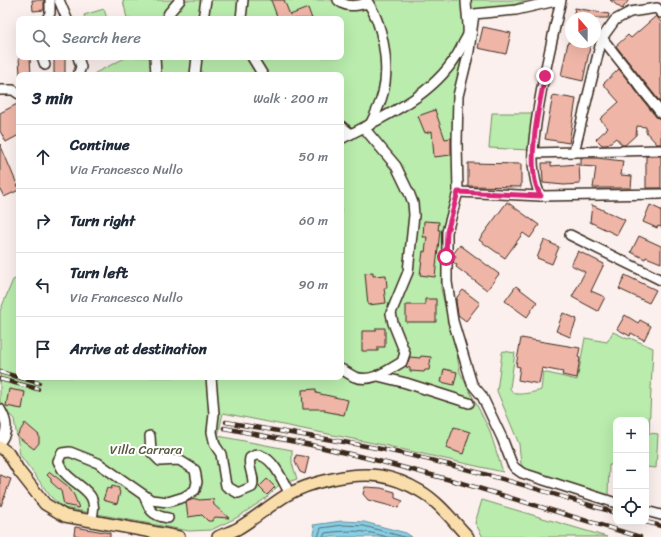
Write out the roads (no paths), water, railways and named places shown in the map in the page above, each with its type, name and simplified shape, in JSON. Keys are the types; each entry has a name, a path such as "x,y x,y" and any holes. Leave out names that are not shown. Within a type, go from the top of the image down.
{"main road":[{"path":"0,442 10,452 19,471"},
{"path":"0,447 8,453 19,471 45,504 65,516 179,537"},
{"path":"218,537 237,529 302,487 320,481 356,476 379,476 399,481 420,491 442,508 468,537"}],"street":[{"path":"49,16 50,0"},
{"path":"59,0 66,16"},
{"path":"168,16 180,0"},
{"path":"203,16 206,0"},
{"path":"241,16 243,0"},
{"path":"338,0 352,6 367,2 377,20 382,37 386,70 384,92 378,109 367,127"},
{"path":"344,138 367,127 414,99 434,83 456,57 468,34 466,0"},
{"path":"541,196 537,190 533,153 539,107 560,0 516,10 474,14 469,51 458,96 458,192 447,232 446,282 453,321 472,384 482,396 515,468 522,473 613,501"},
{"path":"574,152 602,38 616,20 630,12 657,8 661,13"},
{"path":"602,38 661,113"},
{"path":"79,60 81,72"},
{"path":"155,60 156,72"},
{"path":"195,72 197,60"},
{"path":"254,60 261,72"},
{"path":"0,90 13,90 16,92"},
{"path":"344,370 355,377 366,379 378,376 402,362 405,353 393,323 391,313 408,272 414,215 410,195 396,166 367,127"},
{"path":"344,128 352,134"},
{"path":"533,153 661,150"},
{"path":"458,192 541,196 661,194"},
{"path":"570,235 661,280"},
{"path":"378,376 406,383 469,403"},
{"path":"211,380 214,414 212,432 215,445 221,454 226,486 238,492 252,487 254,483 249,462 250,458 256,455 262,456 274,465 290,494"},
{"path":"0,409 5,418 7,429 4,438 0,442"},
{"path":"91,521 95,506 93,499 81,486 64,472 58,461 62,453 70,452 98,462 151,500 168,502 184,497 195,490 198,482 195,470 179,460 160,461 151,452 150,436"},
{"path":"144,495 150,511 161,517 168,518"},
{"path":"649,512 661,515"}],"water":[{"path":"342,521 364,522 406,533 412,537 313,537 315,530 313,525"}],"railway":[{"path":"0,372 16,377"},
{"path":"0,379 38,389"},
{"path":"28,380 39,383"},
{"path":"226,422 406,454 497,478 613,512"},
{"path":"224,428 311,445 367,458 458,482 640,537"},
{"path":"649,523 661,526"}],"park label":[{"name":"Villa Carrara","path":"146,449"}]}
